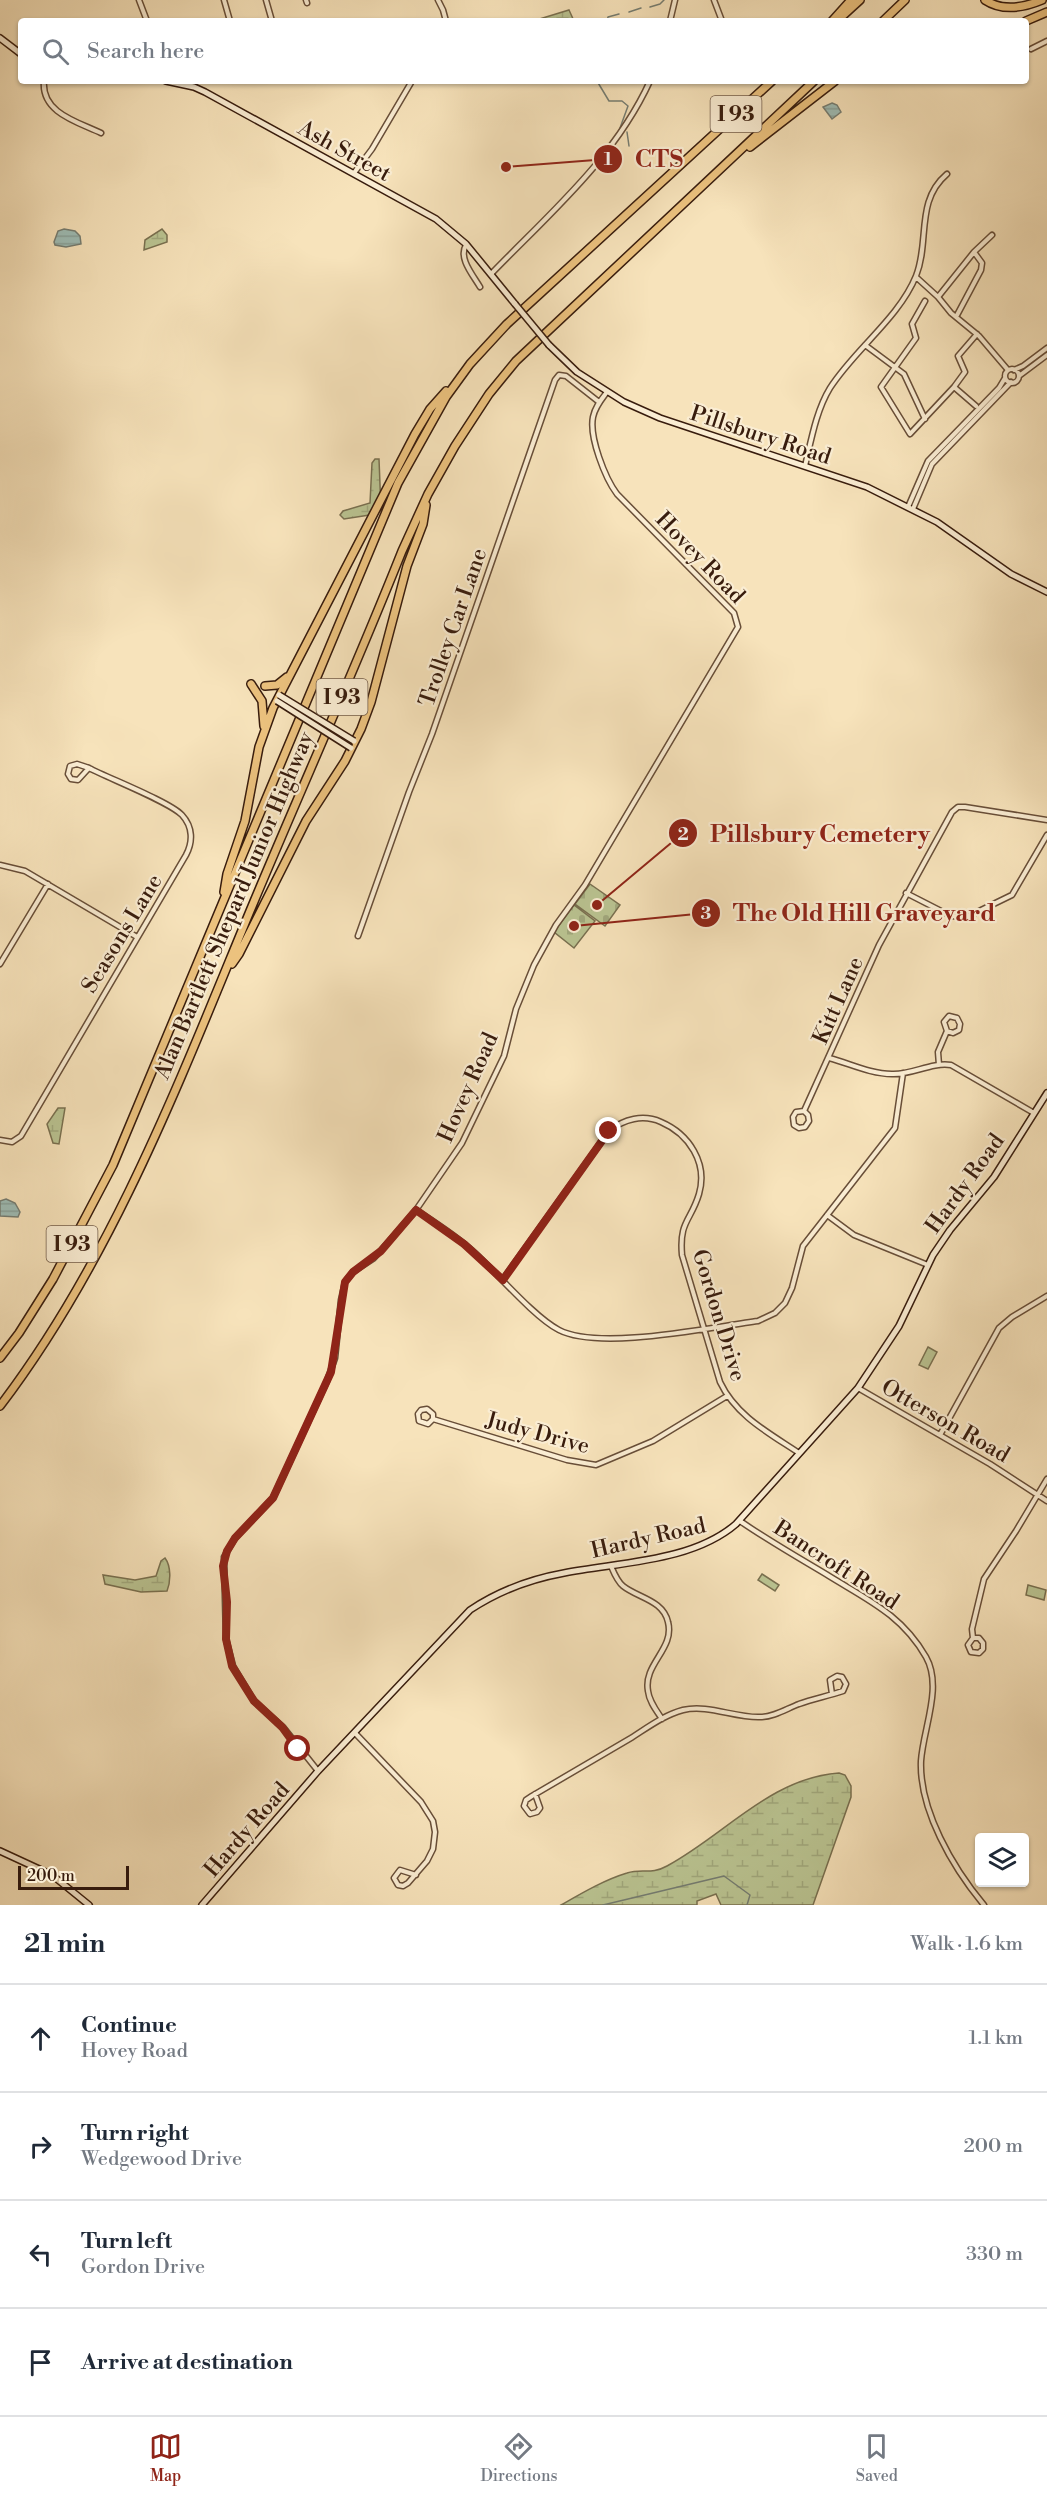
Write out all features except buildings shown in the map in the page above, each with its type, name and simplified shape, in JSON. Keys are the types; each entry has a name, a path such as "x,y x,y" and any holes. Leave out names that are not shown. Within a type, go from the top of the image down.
{"highway":[{"path":"835,18 851,0"},
{"path":"840,18 860,0"},
{"path":"886,18 905,0"},
{"path":"985,0 996,6 1011,8 1023,7 1042,0"},
{"path":"1029,20 1047,12"},
{"name":"Alan Bartlett Shepard Junior Highway","path":"0,1358 19,1333 53,1279 113,1165 394,491 424,432 457,381 507,324 769,84"},
{"name":"Alan Bartlett Shepard Junior Highway","path":"0,1406 50,1335 93,1264 154,1138 428,494 475,414 516,361 811,84"},
{"path":"710,178 831,84"},
{"path":"262,738 290,673 415,434 430,409 457,381"},
{"path":"226,971 237,958 306,821 345,761 371,702 407,566 423,524 428,494"},
{"path":"265,686 277,685 290,673"},
{"path":"223,900 226,874 245,821 262,738 264,706 251,684"}],"street":[{"path":"139,0 146,18"},
{"path":"224,0 229,18"},
{"path":"266,0 271,18"},
{"path":"438,0 445,18"},
{"path":"671,18 675,0"},
{"path":"714,0 721,18"},
{"path":"0,38 18,52"},
{"path":"1031,49 1047,41"},
{"path":"44,84 46,96 56,110 101,133"},
{"name":"Ash Street","path":"180,84 205,92 436,219 466,244 491,274"},
{"path":"354,173 372,149 410,84"},
{"path":"491,274 607,153 632,117 648,84"},
{"path":"805,466 822,403 829,389 905,297 916,277 929,197 936,184 947,174"},
{"path":"938,297 974,252 992,235"},
{"path":"466,244 463,257 480,287"},
{"path":"956,317 981,270 982,263 974,252"},
{"name":"Pillsbury Road","path":"491,274 570,367 607,392 660,418 867,487 937,522 1011,574 1047,592"},
{"path":"916,277 956,317 977,334 1008,370 1023,366 1047,348"},
{"path":"925,301 912,324 916,338 881,387 910,434 965,372 958,356 977,334"},
{"path":"865,345 904,374 925,419"},
{"path":"910,508 932,464 1011,382 1016,381 1019,376 1047,355"},
{"path":"910,508 928,460 999,388 1008,370"},
{"path":"1014,370 1019,376"},
{"name":"Trolley Car Lane","path":"358,936 555,380 559,375 566,376 599,402"},
{"path":"1005,378 1011,382"},
{"path":"954,387 976,406"},
{"name":"Hovey Road","path":"318,1771 282,1727 254,1701 232,1666 226,1639 224,1557 235,1538 273,1498 331,1372 345,1282 353,1272 381,1251 416,1210 456,1152 480,1109 504,1056 519,1001 538,956 556,925 585,885 738,627 734,613 613,488 601,460 592,429 599,402 607,392"},
{"path":"278,698 353,744"},
{"path":"73,764 89,768 80,780 73,780 68,774 73,764"},
{"name":"Seasons Lane","path":"0,1140 12,1142 21,1136 186,855 190,844 190,829 176,810 89,768"},
{"name":"Kitt Lane","path":"804,1111 879,945 906,893 955,810 965,807 1047,820"},
{"path":"906,893 951,916 963,918 971,915 1012,895 1047,835"},
{"path":"0,864 17,867 137,937"},
{"path":"0,964 48,884"},
{"path":"951,1016 957,1018 960,1024 959,1030 953,1033 947,1031 944,1026 945,1019 951,1016"},
{"path":"939,1065 938,1052 947,1031"},
{"path":"829,1058 879,1073 903,1072 939,1065 956,1067 1034,1113"},
{"path":"416,1210 464,1244 547,1321 560,1330 572,1334 634,1338 758,1321 780,1308 789,1296 803,1246 895,1128 903,1072"},
{"name":"Hardy Road","path":"202,1905 318,1771 460,1620 483,1601 525,1584 556,1575 653,1558 708,1543 723,1535 740,1521 858,1388 899,1326 928,1265 950,1230 994,1177 1047,1093"},
{"name":"Kitt Lane","path":"804,1111 809,1121 804,1127 799,1128 793,1122 793,1117 796,1112 804,1111"},
{"name":"Gordon Drive","path":"503,1280 609,1131 631,1120 640,1118 657,1120 685,1139 695,1153 701,1169 700,1191 683,1225 681,1242 684,1264 716,1371 727,1396 744,1415 799,1452"},
{"path":"827,1215 854,1235 928,1265"},
{"path":"940,1434 999,1328 1012,1317 1047,1296"},
{"name":"Otterson Road","path":"858,1388 940,1434 1047,1501"},
{"name":"Judy Drive","path":"433,1419 567,1460 596,1465 653,1441 727,1396"},
{"name":"Judy Drive","path":"427,1409 433,1414 433,1419 430,1423 423,1424 419,1421 418,1414 421,1410 427,1409"},
{"path":"973,1638 979,1638 983,1643 983,1649 979,1653 973,1653 968,1644 973,1638 972,1626 984,1579 1047,1479"},
{"name":"Bancroft Road","path":"740,1521 868,1598 898,1622 923,1652 931,1668 932,1685 922,1756 924,1791 945,1847 984,1905"},
{"path":"611,1566 624,1586 653,1602 666,1617 669,1638 652,1668 647,1684 650,1697 662,1719"},
{"path":"535,1794 540,1808 537,1812 530,1814 525,1811 524,1803 535,1794 662,1719 689,1709 748,1717 769,1717 798,1704 832,1694 844,1689 846,1684 842,1677 837,1676 830,1680 832,1694"},
{"path":"355,1733 421,1802 433,1821 435,1832 433,1849 427,1860 416,1875 404,1886 396,1883 394,1878 400,1870 416,1875"},
{"path":"0,1851 52,1875 89,1905"}],"green space":[{"path":"569,10 573,18 543,18"},
{"path":"162,229 167,235 167,242 144,250 145,240"},
{"path":"375,459 379,459 381,510 376,514 344,519 340,515 343,511 370,503 372,463"},
{"path":"590,884 620,905 605,926 575,904"},
{"path":"574,905 595,921 574,948 554,932"},
{"path":"58,1108 65,1108 59,1144 53,1143 47,1124"},
{"path":"928,1347 937,1352 928,1369 919,1365"},
{"path":"165,1558 170,1574 167,1591 141,1592 105,1584 103,1575 135,1580 156,1576 161,1561"},
{"path":"762,1574 779,1585 775,1591 758,1580"},
{"path":"1028,1585 1046,1590 1044,1600 1026,1595"},
{"path":"839,1773 845,1775 851,1786 851,1797 813,1905 721,1905 716,1894 697,1901 697,1905 561,1905 618,1876 661,1869 770,1796 814,1777"}],"water":[{"path":"832,103 837,105 841,112 832,119 823,107"},
{"path":"64,229 75,231 80,236 81,244 66,247 55,245 58,231"},
{"path":"6,1199 15,1203 20,1212 18,1217 0,1216 0,1201"}],"waterway":[{"path":"650,7 664,0"},
{"path":"629,12 641,8"},
{"path":"608,18 619,14"},
{"path":"599,84 609,101 622,101 628,106 620,128"},
{"path":"627,132 629,146"},
{"path":"603,1905 724,1876 750,1895 747,1905"}],"place":[{"name":"CTS","path":"506,167"},
{"name":"Pillsbury Cemetery","path":"597,905"},
{"name":"The Old Hill Graveyard","path":"574,926"}],"route":[{"path":"298,1749 282,1727 254,1701 232,1666 226,1639 227,1602 223,1566 224,1557 235,1538 273,1498 331,1372 335,1358 345,1282 353,1272 381,1251 416,1210 474,1252 503,1280 609,1131"}]}
